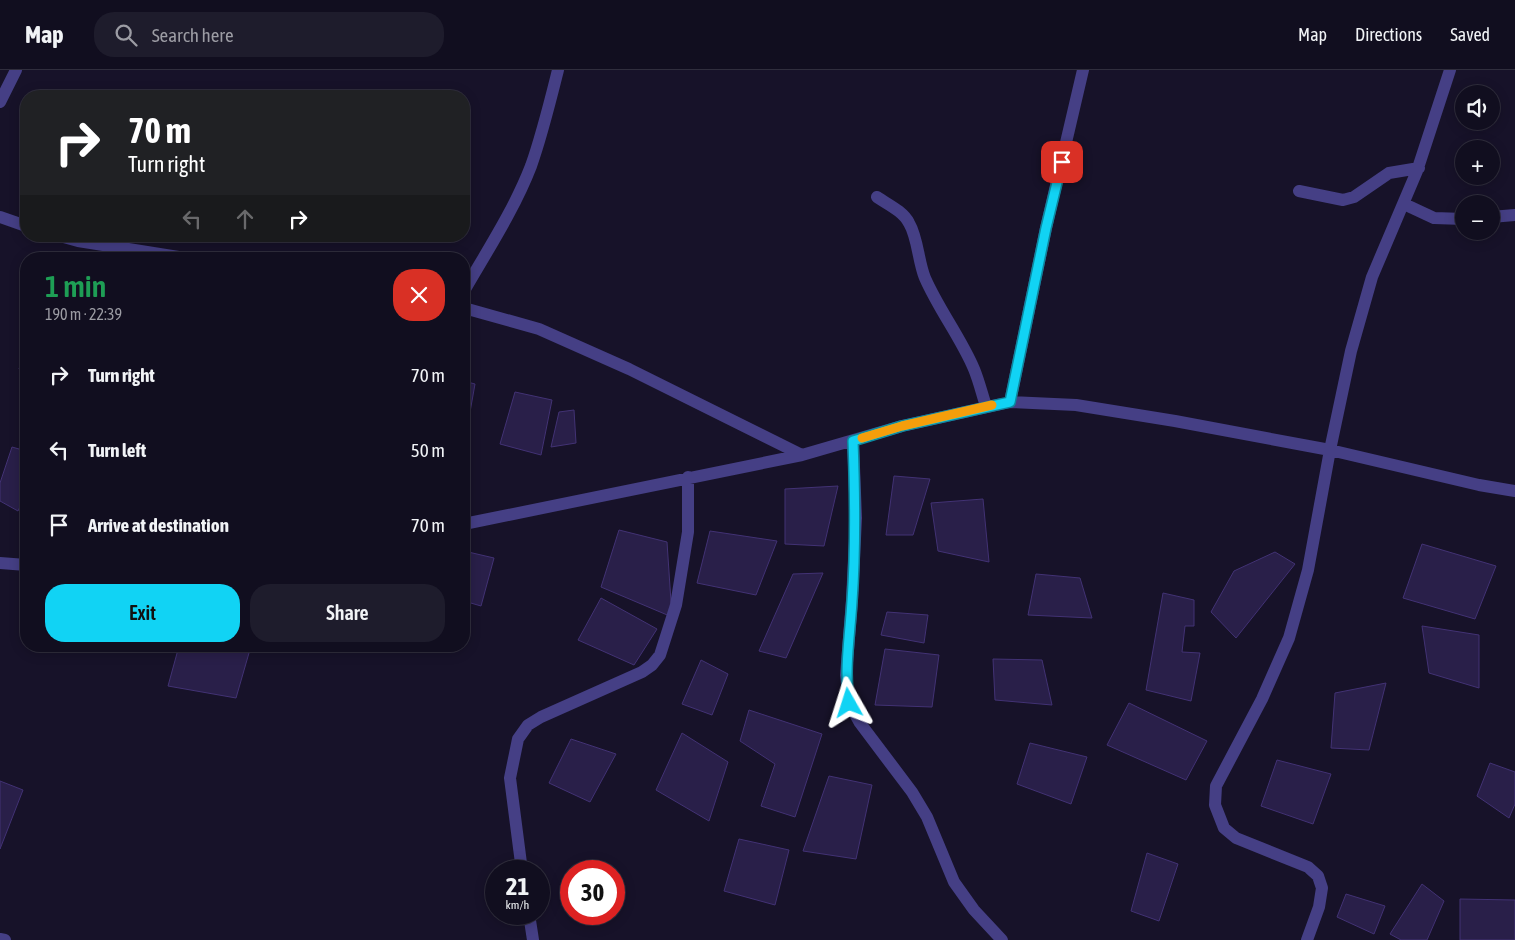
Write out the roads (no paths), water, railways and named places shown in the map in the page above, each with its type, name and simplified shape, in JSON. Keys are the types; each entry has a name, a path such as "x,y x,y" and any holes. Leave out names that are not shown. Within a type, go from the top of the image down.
{"street":[{"path":"0,102 16,70"},
{"path":"470,281 515,202 530,167 544,127 558,70"},
{"path":"1010,402 1046,228 1083,70"},
{"path":"1307,940 1319,907 1322,888 1318,876 1308,867 1236,838 1224,828 1215,805 1216,786 1262,699 1289,638 1308,570 1330,450 1351,351 1372,277 1418,168 1450,70"},
{"path":"1299,192 1343,200 1354,197 1389,173 1418,168"},
{"path":"877,197 903,215 909,222 914,233 925,276 936,300 975,370 986,406"},
{"path":"1404,204 1434,218 1455,219"},
{"path":"1500,216 1515,215"},
{"path":"0,217 20,224"},
{"path":"78,242 144,252"},
{"path":"470,310 539,329 629,369 802,455"},
{"path":"470,523 802,455 902,426 1010,402 1076,404 1330,450 1479,485 1515,491"},
{"path":"853,441 856,518 846,675 849,703 860,723 912,792 927,817 954,882 974,910 1002,940"},
{"path":"521,860 510,778 518,739 528,725 541,717 642,672 652,665 660,655 672,617 688,532 688,477"},
{"path":"0,563 20,565"},
{"path":"530,925 533,940"},
{"path":"0,939 5,940"}]}
